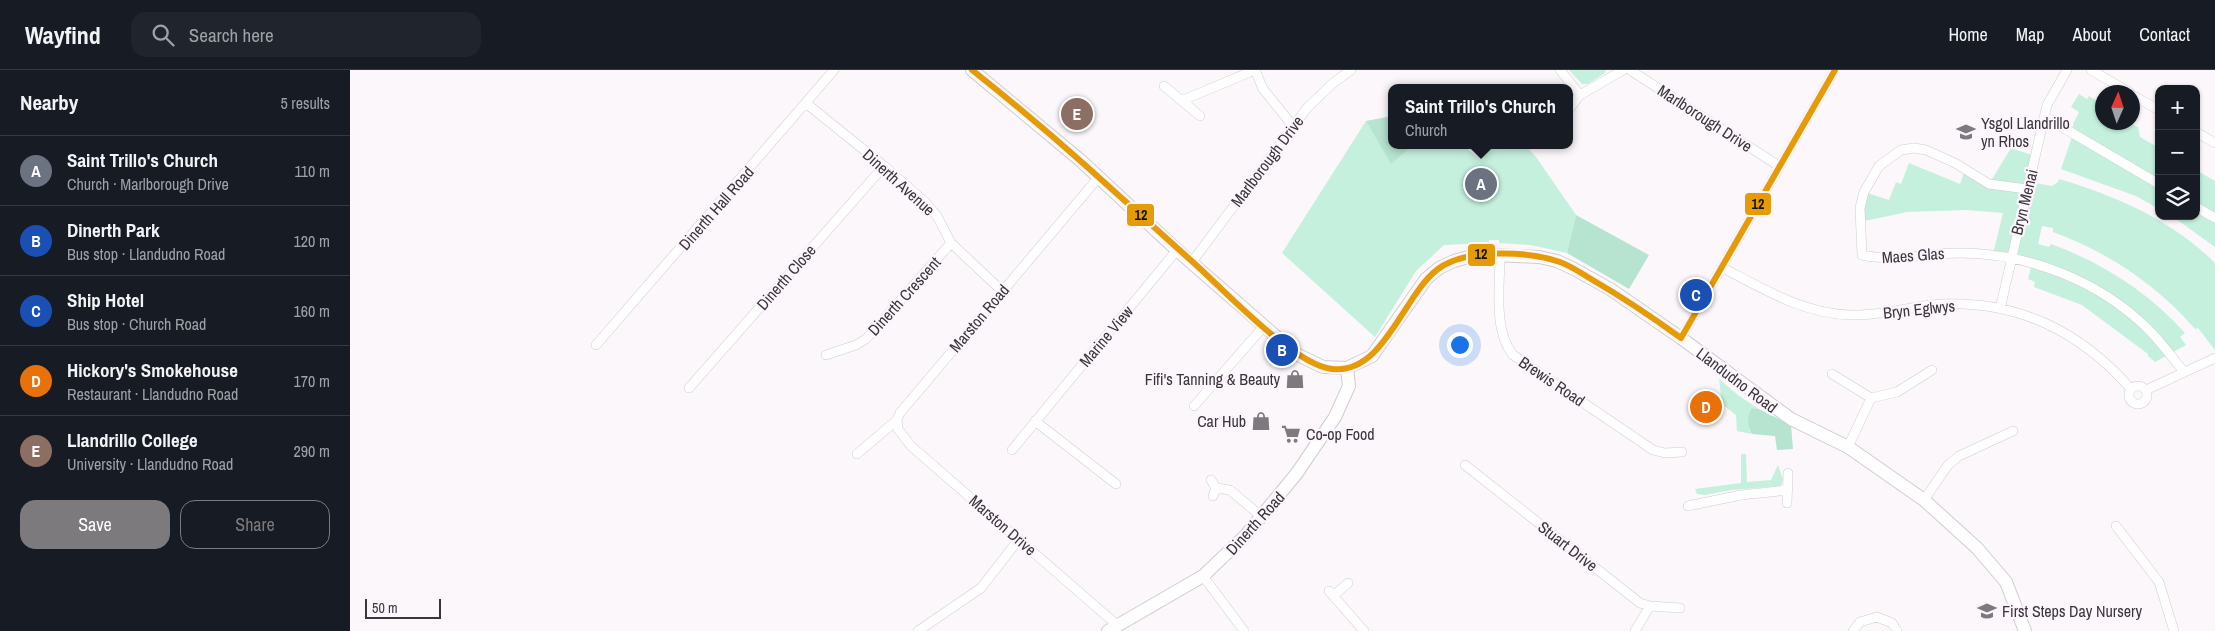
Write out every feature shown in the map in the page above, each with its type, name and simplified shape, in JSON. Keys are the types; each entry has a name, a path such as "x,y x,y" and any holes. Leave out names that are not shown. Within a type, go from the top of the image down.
{"main road":[{"path":"972,70 1098,178 1176,250 1296,354 1310,362 1334,369 1347,368"},
{"name":"Llandudno Road","path":"1347,368 1372,356 1418,290 1439,268 1472,256 1539,257 1557,261 1610,289 1682,338 1791,419 1848,447 1924,500 1977,548 2006,582 2025,631"},
{"name":"Dinerth Road","path":"1113,628 1203,576 1227,555 1262,517 1297,473 1336,417 1349,386 1347,368"}],"street":[{"name":"Dinerth Hall Road","path":"596,345 834,70"},
{"path":"1183,100 1255,70 1263,89 1293,126"},
{"name":"Marlborough Drive","path":"1192,262 1293,126 1322,93 1351,70"},
{"path":"1560,70 1571,84"},
{"path":"1573,104 1580,95 1623,70"},
{"name":"Marlborough Drive","path":"1630,70 1779,166"},
{"path":"1682,338 1835,70"},
{"name":"Bryn Menai","path":"2000,308 2047,106 2067,70"},
{"path":"2091,70 2117,85"},
{"path":"1164,86 1200,116"},
{"path":"1573,86 1580,95"},
{"path":"2140,99 2155,108"},
{"name":"Dinerth Avenue","path":"806,104 884,166 925,202 937,216 951,243 1002,291"},
{"path":"2045,117 2155,182"},
{"path":"2200,134 2215,143"},
{"name":"Maes Glas","path":"2011,258 1993,254 1961,253 1935,253 1881,259 1862,256 1860,208 1864,192 1879,166 1901,150 1914,148 1935,153 1989,184 2027,189"},
{"name":"Dinerth Close","path":"689,388 884,166"},
{"name":"Marston Road","path":"857,454 896,420 900,412 1098,178"},
{"path":"2200,209 2215,218"},
{"name":"Dinerth Crescent","path":"826,355 856,345 866,339 951,243"},
{"name":"Marine View","path":"1012,450 1176,250"},
{"name":"Brewis Road","path":"1500,255 1500,329 1504,342 1514,355 1653,450 1665,454 1682,452"},
{"path":"2011,258 2066,274 2124,309 2147,328 2184,372"},
{"name":"Bryn Eglwys","path":"1721,267 1792,304 1821,312 1851,315 1888,313 1939,304 1963,304 2000,308 2042,320 2081,342 2131,389"},
{"path":"1194,406 1264,326"},
{"path":"2146,390 2215,358"},
{"path":"1832,374 1871,398 1897,392 1932,370"},
{"path":"2140,386 2146,390 2146,400 2137,404 2129,398 2131,389 2140,386"},
{"path":"1848,447 1871,398"},
{"name":"Marston Drive","path":"896,420 898,429 911,446 1020,538 1113,628"},
{"path":"1035,422 1116,484"},
{"path":"1924,500 1948,465 1959,456 2013,431"},
{"name":"Stuart Drive","path":"1465,464 1640,603 1650,606 1680,608"},
{"path":"1787,503 1788,472"},
{"path":"1213,488 1230,490 1262,517"},
{"path":"1688,506 1741,494 1788,490"},
{"path":"2116,526 2159,582 2174,631"},
{"path":"918,631 981,588 1020,538"},
{"path":"1203,576 1244,631"},
{"path":"1348,583 1331,593 1364,631"},
{"path":"1635,631 1650,606"},
{"path":"1853,631 1860,622 1878,616 1892,623 1898,631"}],"green space":[{"path":"1569,70 1606,70 1605,73 1588,84 1582,84"},
{"path":"2079,94 2087,99 2089,96 2095,100 2095,130 2139,130 2140,137 2155,146 2155,207 2136,196 2061,169 2073,134 2073,124 2079,112 2071,107"},
{"path":"1388,117 1388,149 1408,149 1391,164 1366,121"},
{"path":"1366,121 1391,163 1408,149 1467,149 1481,159 1487,149 1529,149 1576,215 1567,253 1531,245 1499,243 1499,240 1489,240 1489,243 1444,245 1416,271 1375,337 1282,253"},
{"path":"2011,148 2035,156 2029,182 2052,186 2059,179 2101,193 2142,211 2180,234 2215,263 2215,350 2198,328 2195,329 2165,298 2148,284 2093,249 2053,232 2053,228 2042,226 2038,244 2049,247 2051,244 2089,260 2124,280 2171,318 2185,333 2180,337 2186,345 2155,362 2148,354 2082,305 2034,287 2035,282 2028,279 2032,264 1993,254 2003,213 1966,210 1907,212 1860,222 1864,192 1889,200 1896,182 1901,184 1909,163 1960,184 1965,169 1989,184"},
{"path":"2200,172 2215,181 2215,247 2178,220 2200,220"},
{"path":"1576,215 1649,255 1629,289 1567,253"},
{"path":"1719,379 1759,409 1752,408 1749,430 1752,434 1737,431 1736,415 1722,404"},
{"path":"1752,408 1759,409 1791,425 1793,449 1777,450 1775,436 1752,434 1748,421"},
{"path":"1741,454 1746,454 1747,482 1771,480 1778,465 1783,479 1781,486 1731,490 1705,495 1697,494 1695,489 1741,483"}],"transit line":[{"name":"12","path":"972,70 1071,153 1260,325 1299,355 1316,364 1332,369 1350,367 1366,360 1379,347 1414,296 1438,269 1450,262 1480,255 1515,254 1547,258 1564,264 1625,300 1681,338"},
{"name":"12","path":"1681,338 1835,70"}],"place":[{"name":"Llandrillo College","path":"1077,114"},
{"name":"Ysgol Llandrillo yn Rhos","path":"1966,132"},
{"name":"Saint Trillo's Church","path":"1481,184"},
{"name":"Ship Hotel","path":"1696,295"},
{"name":"Dinerth Park","path":"1282,350"},
{"name":"Fifi's Tanning & Beauty","path":"1295,379"},
{"name":"Hickory's Smokehouse","path":"1706,407"},
{"name":"Car Hub","path":"1261,421"},
{"name":"Co-op Food","path":"1291,434"},
{"name":"First Steps Day Nursery","path":"1987,611"}]}
